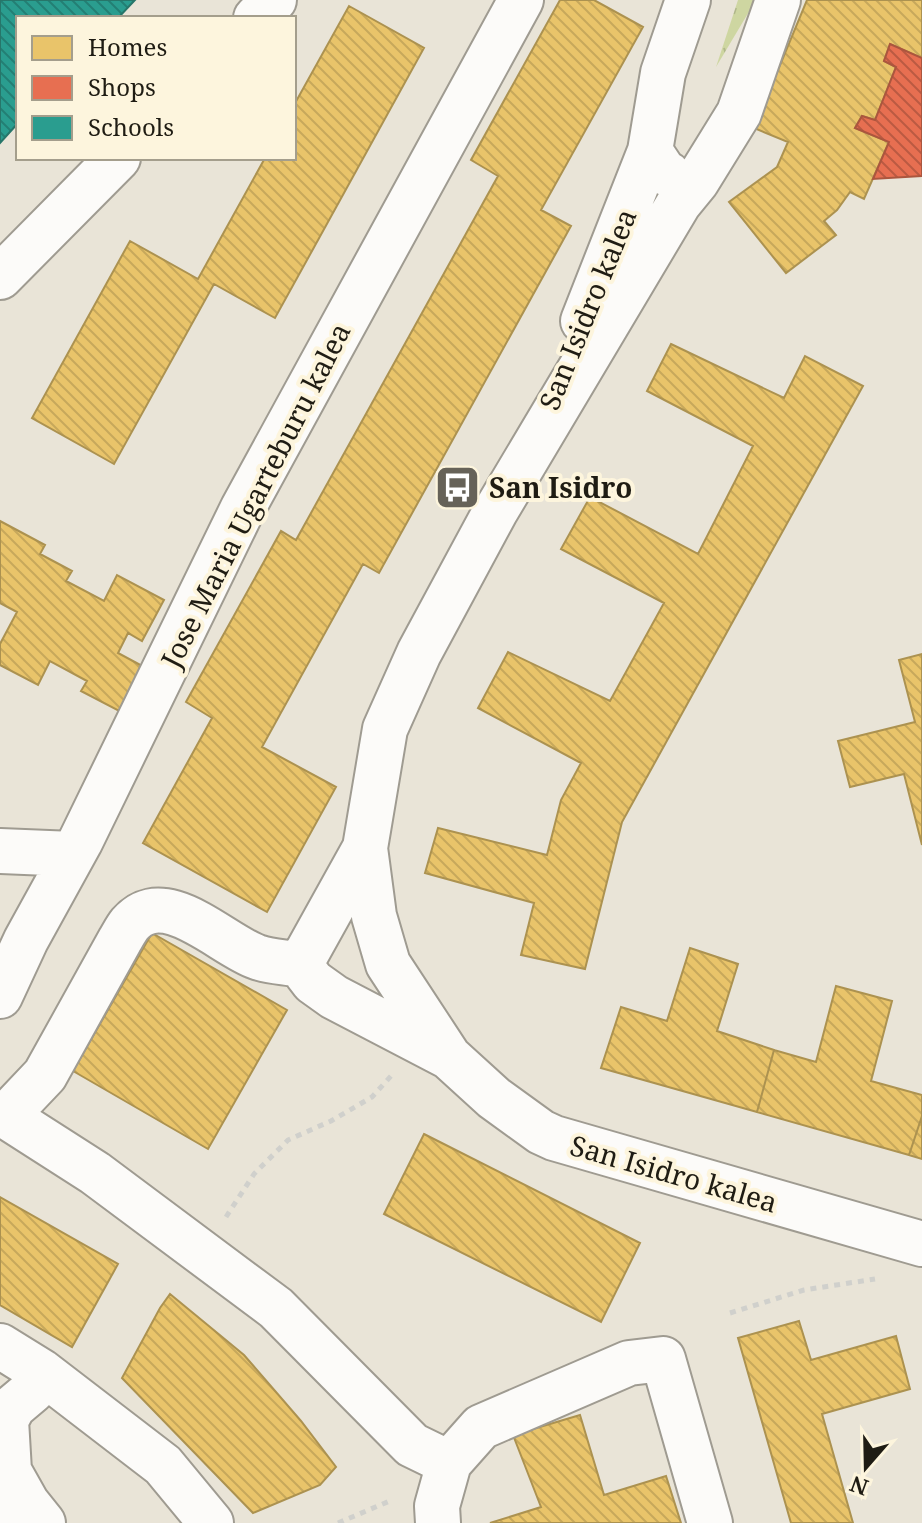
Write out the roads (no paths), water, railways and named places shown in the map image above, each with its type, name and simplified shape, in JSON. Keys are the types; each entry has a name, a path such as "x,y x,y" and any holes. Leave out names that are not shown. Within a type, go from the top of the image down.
{"street":[{"path":"258,16 274,0"},
{"name":"Jose Maria Ugarteburu kalea","path":"0,996 13,934 73,854 243,508 521,0"},
{"name":"San Isidro kalea","path":"522,467 650,151 663,73 688,0"},
{"name":"San Isidro kalea","path":"778,0 739,113 697,181 679,203 495,512 419,653 385,729 365,848 374,916 388,964 449,1057 494,1098 541,1132 916,1243"},
{"path":"650,151 664,172 697,181"},
{"path":"0,277 116,160"},
{"name":"San Isidro kalea","path":"365,848 300,965 313,982 334,997 449,1057"},
{"path":"0,851 73,854"},
{"path":"300,965 257,957 166,910 148,912 131,922 45,1075 3,1116 95,1173 276,1308 412,1445 449,1463"},
{"path":"916,1243 922,1283"},
{"path":"0,1346 42,1372 163,1465 211,1523"},
{"path":"438,1523 437,1506 449,1463 481,1427 629,1363 663,1359 710,1523"},
{"path":"0,1523 9,1471 6,1397 32,1391 42,1372"},
{"path":"9,1471 27,1503 43,1523"}],"place":[{"name":"San Isidro","path":"458,487"}]}
